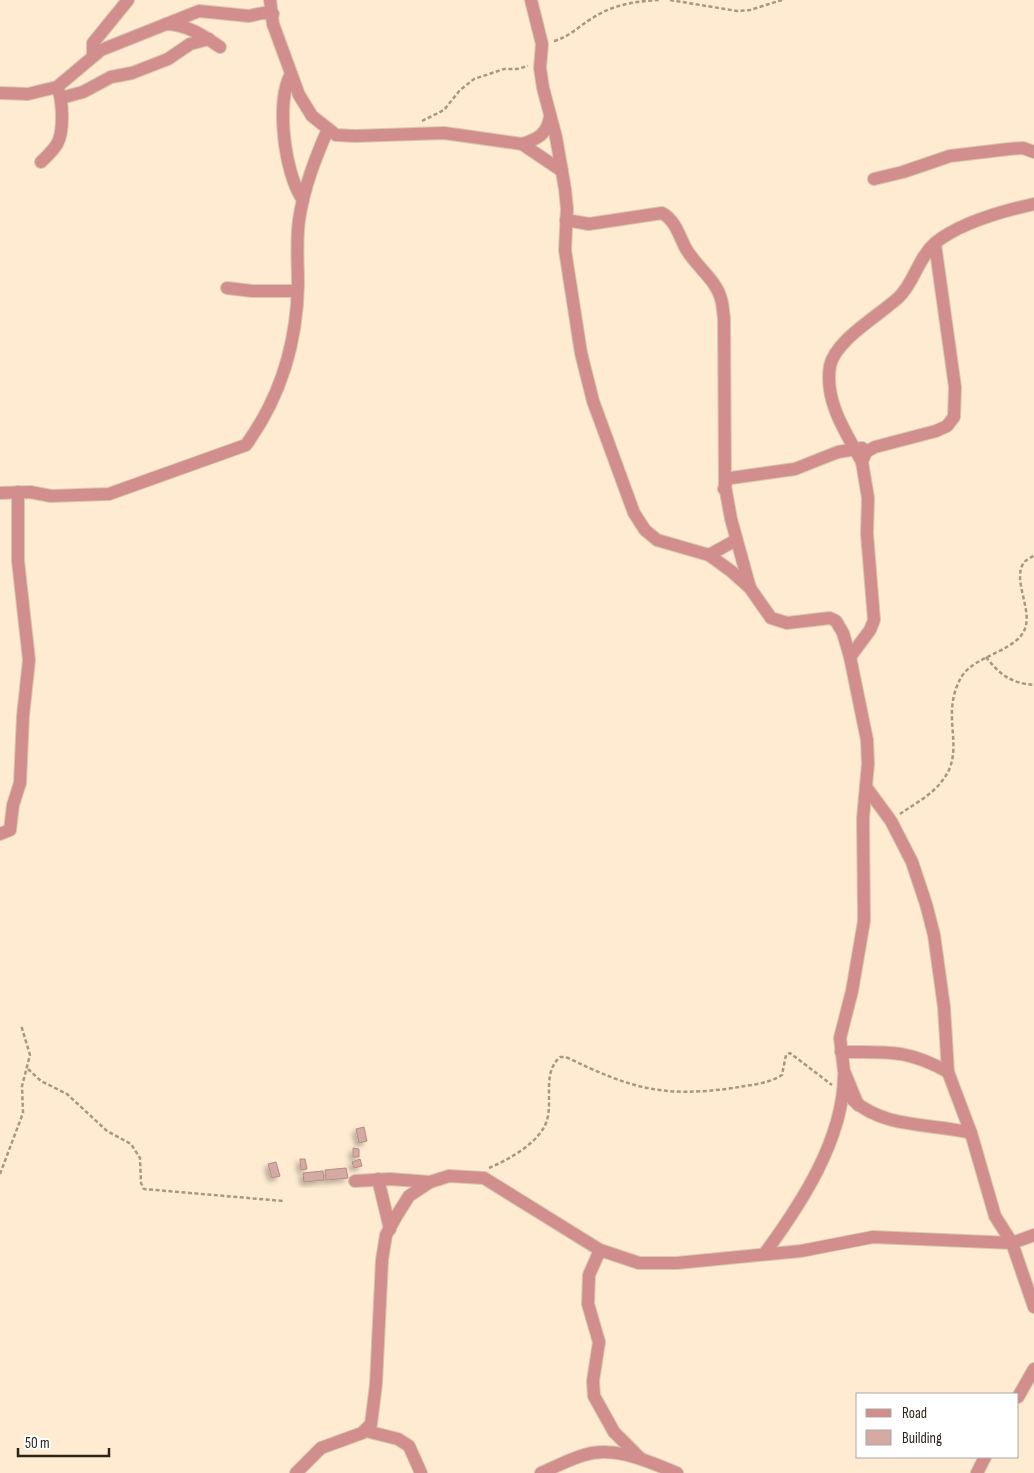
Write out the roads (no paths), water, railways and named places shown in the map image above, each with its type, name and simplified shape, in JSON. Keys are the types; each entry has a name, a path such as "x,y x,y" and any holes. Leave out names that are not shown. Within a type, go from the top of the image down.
{"street":[{"path":"93,56 93,43 128,0"},
{"path":"270,0 273,24 299,95 312,116 336,135 444,133 522,144 562,171"},
{"path":"531,0 542,44 543,88 562,171 567,209 565,250 582,362 593,401 634,513 645,530 657,540 709,555 750,588 772,618 787,623 820,618 836,621 843,633 850,657 867,740 868,764 863,818 864,921 852,991 840,1038 844,1071 844,1092 826,1152 810,1185 795,1212 765,1253"},
{"path":"41,162 57,144 60,137 59,92 101,50 199,11 242,16 273,14"},
{"path":"165,24 177,24 220,47"},
{"path":"0,93 83,92 111,77 132,72 168,59 190,44 208,39"},
{"path":"291,74 283,96 285,134 295,190 303,200"},
{"path":"522,144 542,135 548,128 550,116"},
{"path":"0,493 18,492 51,496 109,494 246,445 261,421 285,370 292,349 297,291 297,255 303,200 309,172 328,129"},
{"path":"874,179 904,172 950,156 1023,148 1034,152"},
{"path":"850,657 870,630 874,620 868,534 868,498 862,462 834,409 828,385 830,365 836,353 850,337 904,292 916,269 935,244 964,226 1034,204"},
{"path":"566,220 589,224 662,212 668,216 677,229 686,249 716,287 721,299 724,318 726,501 750,588"},
{"path":"750,588 731,519 725,486 727,480 735,476 795,469 838,452 875,447 936,431 947,426 954,417 955,387 935,244"},
{"path":"227,288 252,292 297,291"},
{"path":"862,462 866,452 875,447"},
{"path":"0,834 10,830 20,783 23,716 29,660 18,561 18,492"},
{"path":"709,555 736,540"},
{"path":"866,787 891,821 912,862 934,935 944,1007 948,1072 971,1134 995,1216 1012,1243 1034,1307"},
{"path":"841,1052 910,1054 948,1072"},
{"path":"844,1071 858,1105"},
{"path":"844,1092 858,1105 882,1118 951,1128 971,1134"},
{"path":"366,1431 374,1408 382,1260 385,1240 409,1196 430,1182 449,1176 484,1178 497,1184 558,1226 600,1250 639,1263 687,1262 801,1251 873,1237 1012,1243 1034,1235"},
{"path":"356,1181 378,1179 430,1182"},
{"path":"378,1179 390,1229"},
{"path":"600,1250 589,1275 588,1304 599,1342 593,1381 594,1396 614,1432 640,1458"},
{"path":"1019,1395 1034,1369"},
{"path":"296,1473 321,1448 366,1431 398,1439 409,1446 421,1473"},
{"path":"541,1473 585,1454 595,1452 608,1452 640,1458 677,1473"},
{"path":"977,1473 984,1458"}]}
